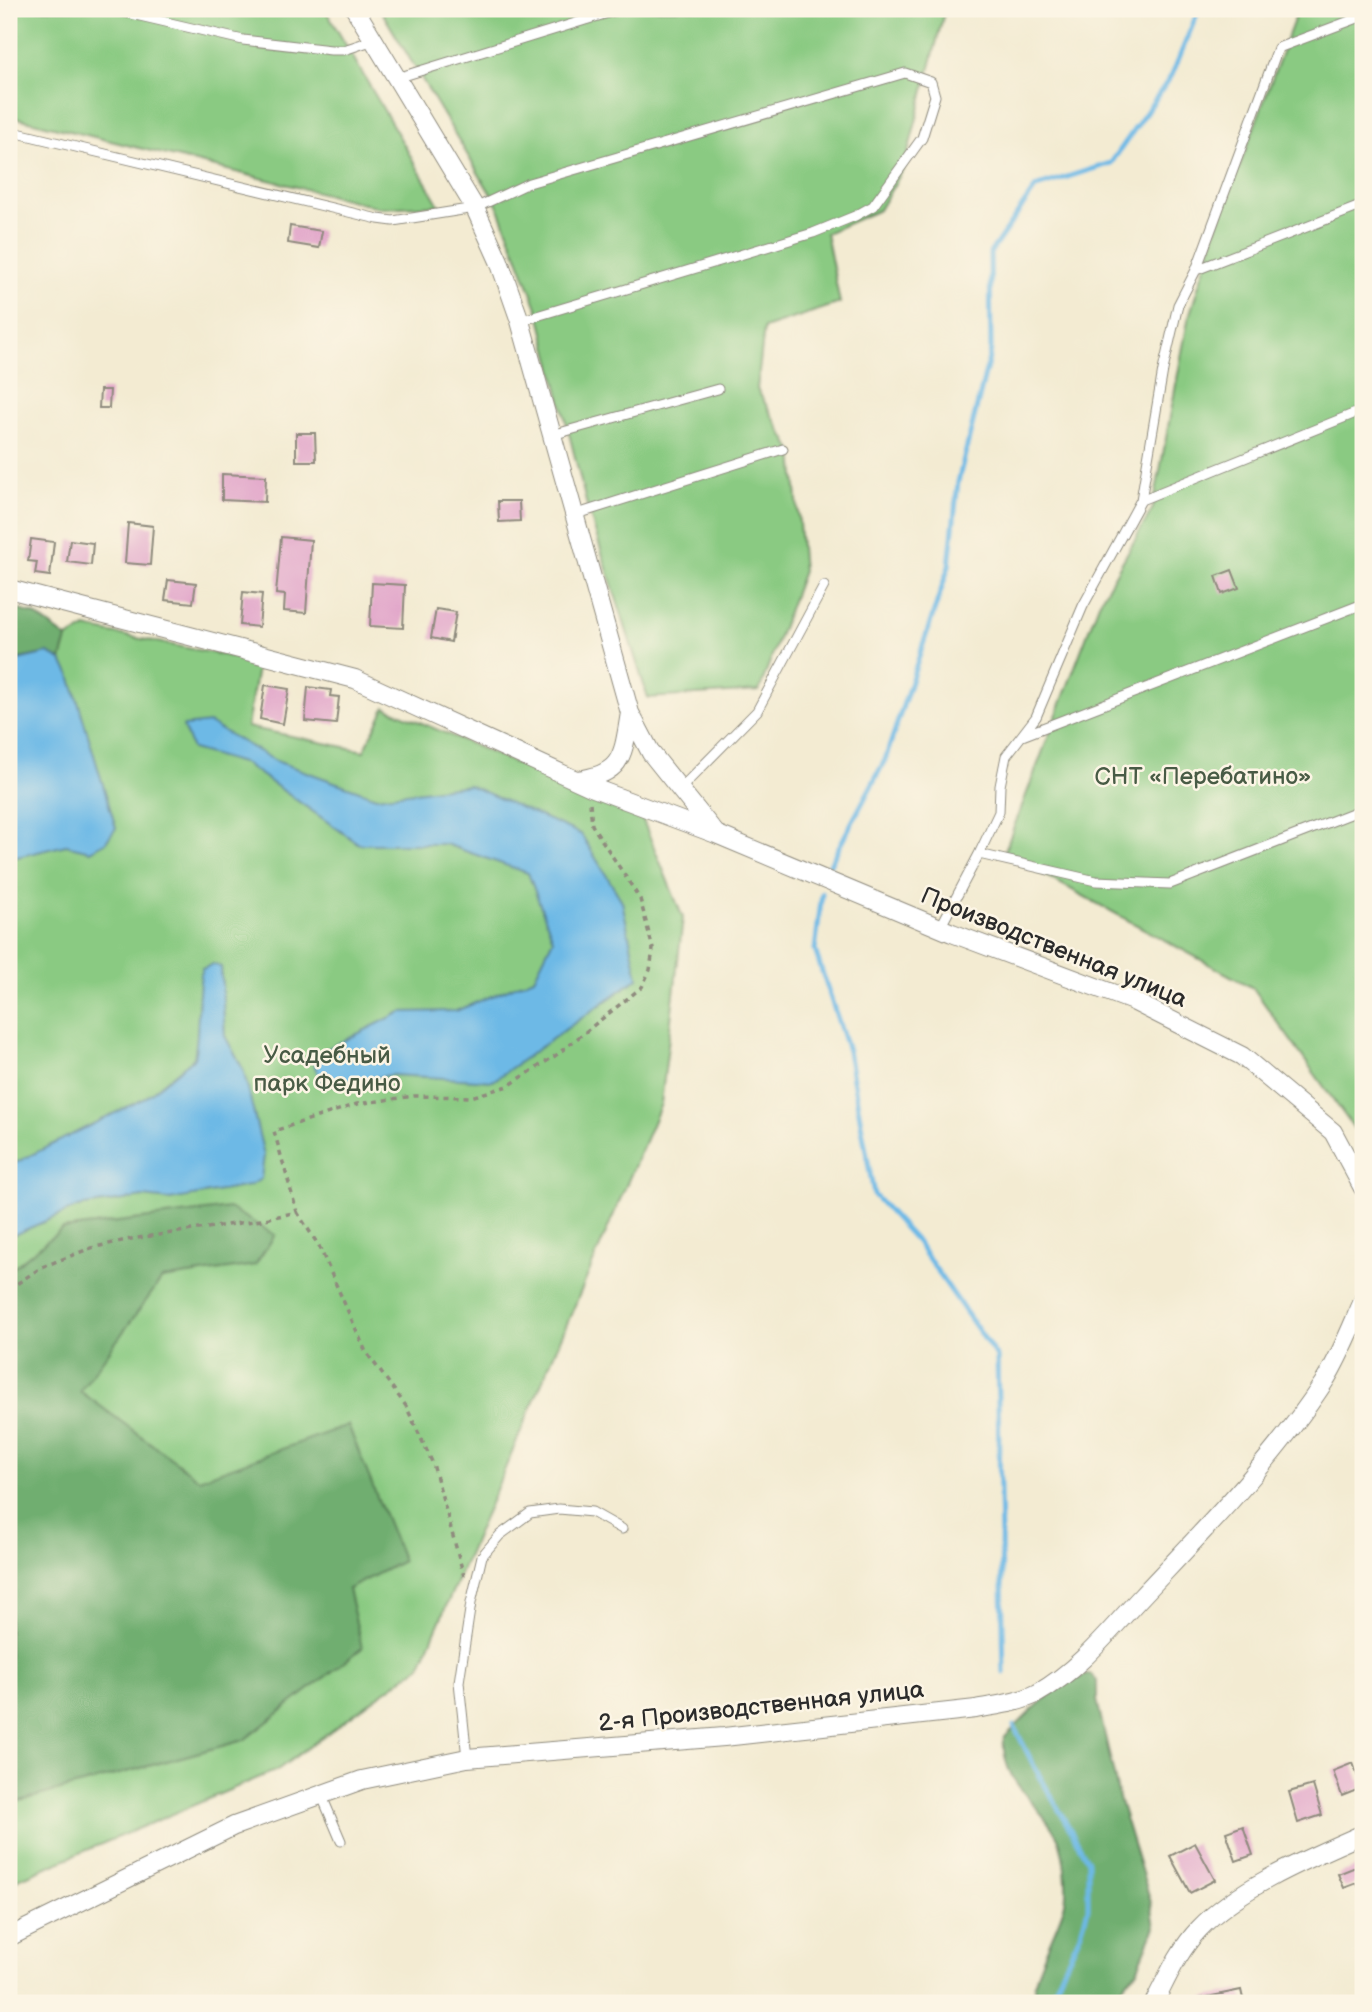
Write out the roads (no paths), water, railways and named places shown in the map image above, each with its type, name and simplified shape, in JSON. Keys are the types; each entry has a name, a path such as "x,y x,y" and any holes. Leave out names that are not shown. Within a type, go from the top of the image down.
{"street":[{"path":"355,9 475,208 499,261 520,321 630,713 651,753 716,834"},
{"name":"Производственная улица","path":"9,589 355,680 583,784 716,834 940,928 1133,1001 1242,1056 1333,1132 1363,1188"},
{"path":"583,784 613,768 624,750 630,713"},
{"name":"2-я Производственная улица","path":"9,1937 234,1826 362,1780 467,1758 724,1737 963,1711 1010,1703 1036,1693 1066,1673 1095,1646 1186,1549 1288,1432 1325,1380 1363,1301"},
{"path":"1154,2003 1173,1965 1199,1929 1262,1882 1363,1834"}],"lane":[{"path":"110,9 255,42 344,50 374,40"},
{"path":"397,78 621,9"},
{"path":"940,928 999,812 1000,786 1006,756 1036,717 1083,606 1141,500 1163,370 1178,305 1196,270 1278,48 1363,16"},
{"path":"9,131 378,219 393,220 475,208 529,183 905,73 931,82 935,96 922,138 873,206 813,233 520,321"},
{"path":"1196,270 1363,205"},
{"path":"552,435 718,389"},
{"path":"1141,500 1363,410"},
{"path":"574,515 783,449"},
{"path":"680,789 757,711 824,586"},
{"path":"1021,736 1363,604"},
{"path":"979,854 1096,881 1170,884 1363,809"},
{"path":"467,1758 459,1682 471,1603 482,1556 500,1535 530,1513 559,1509 592,1512 622,1529"},
{"path":"321,1793 341,1840"}],"water":[{"path":"48,653 61,660 70,675 116,828 105,843 90,851 66,845 9,859 9,662"},
{"path":"209,723 276,761 376,797 469,785 581,834 622,901 638,978 493,1081 392,1075 323,1086 311,1057 401,1012 456,1011 534,978 553,939 528,873 445,844 359,844 245,764 192,749 183,726"},
{"path":"213,964 221,967 225,1036 243,1069 264,1155 261,1179 249,1186 170,1200 143,1197 78,1207 9,1237 9,1166 145,1098 194,1058 202,969"}],"waterway":[{"path":"830,864 885,760 949,566 958,482 991,350 990,253 1036,187 1111,163 1172,75 1199,9"},
{"path":"822,893 815,950 848,1051 874,1195 917,1242 997,1357 1004,1673"},
{"path":"1014,1726 1088,1861 1088,1909 1081,1932 1048,2003"}],"park label":[{"name":"СНТ «Перебатино»","path":"1203,776"},
{"name":"Усадебный парк Федино","path":"327,1069"}]}
